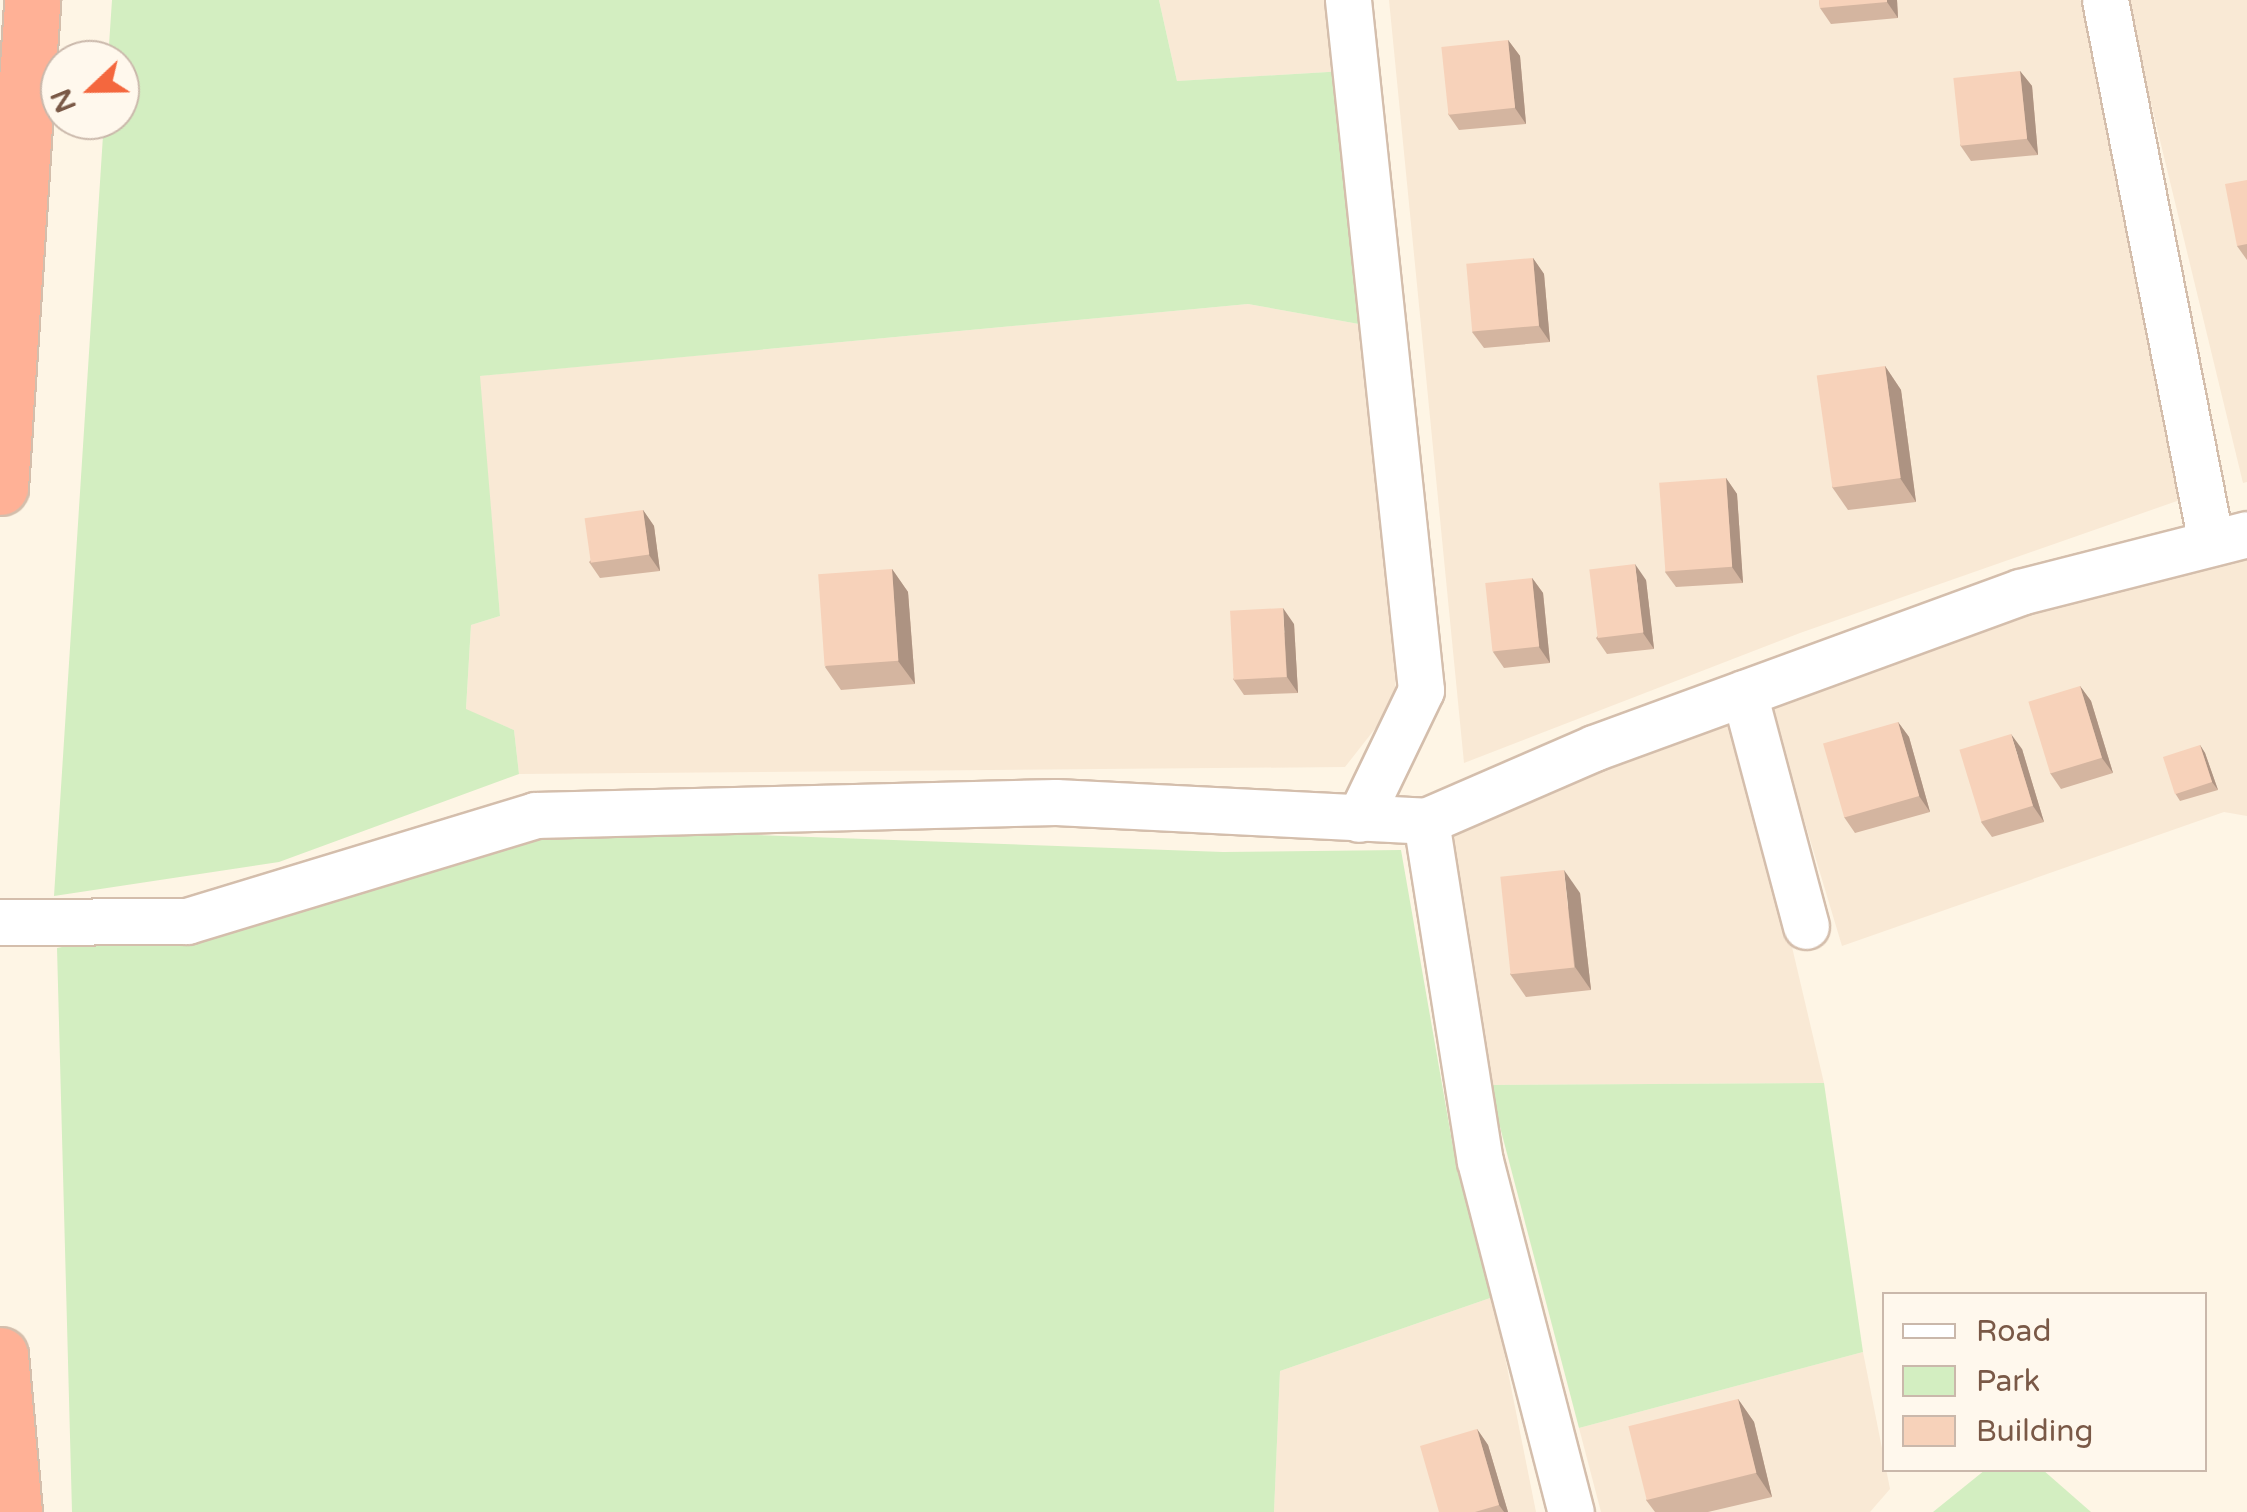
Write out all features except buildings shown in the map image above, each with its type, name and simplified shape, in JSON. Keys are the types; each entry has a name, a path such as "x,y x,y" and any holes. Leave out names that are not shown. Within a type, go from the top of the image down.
{"highway":[{"path":"0,487 32,0"},
{"path":"0,1354 14,1512"}],"street":[{"path":"1348,0 1421,690 1359,819"},
{"path":"0,922 187,921 535,815 1056,802 1426,821 1744,693 2020,592 2229,539 2105,0"},
{"path":"1744,693 1806,926"},
{"path":"1426,821 1480,1161 1571,1512"}],"shaded area":[{"path":"1159,0 1339,0 1345,71 1177,81"},
{"path":"1389,0 2080,0 2197,494 1800,633 1464,763"},
{"path":"2126,0 2247,0 2247,482 2243,483"},
{"path":"1248,304 1381,328 1396,702 1345,767 519,774 514,730 466,710 471,625 500,616 479,376"},
{"path":"2247,529 2247,816 2224,812 1842,946 1769,703"},
{"path":"1736,709 1824,1083 1489,1085 1439,828"},
{"path":"1493,1297 1536,1512 1274,1512 1280,1371"},
{"path":"1863,1352 1882,1448 1882,1472 1887,1472 1890,1489 1870,1512 1601,1512 1579,1428"}],"green space":[{"path":"112,0 1159,0 1177,81 1345,71 1381,328 1248,304 480,376 500,616 471,625 466,709 514,730 519,774 279,862 54,896 103,140 140,140 140,40 109,40"},
{"path":"536,827 1223,852 1401,850 1453,1147 1493,1297 1280,1371 1274,1512 72,1512 57,948 305,897"},
{"path":"1824,1083 1863,1352 1579,1428 1489,1085"},
{"path":"1983,1472 2045,1472 2091,1512 1933,1512"}]}
